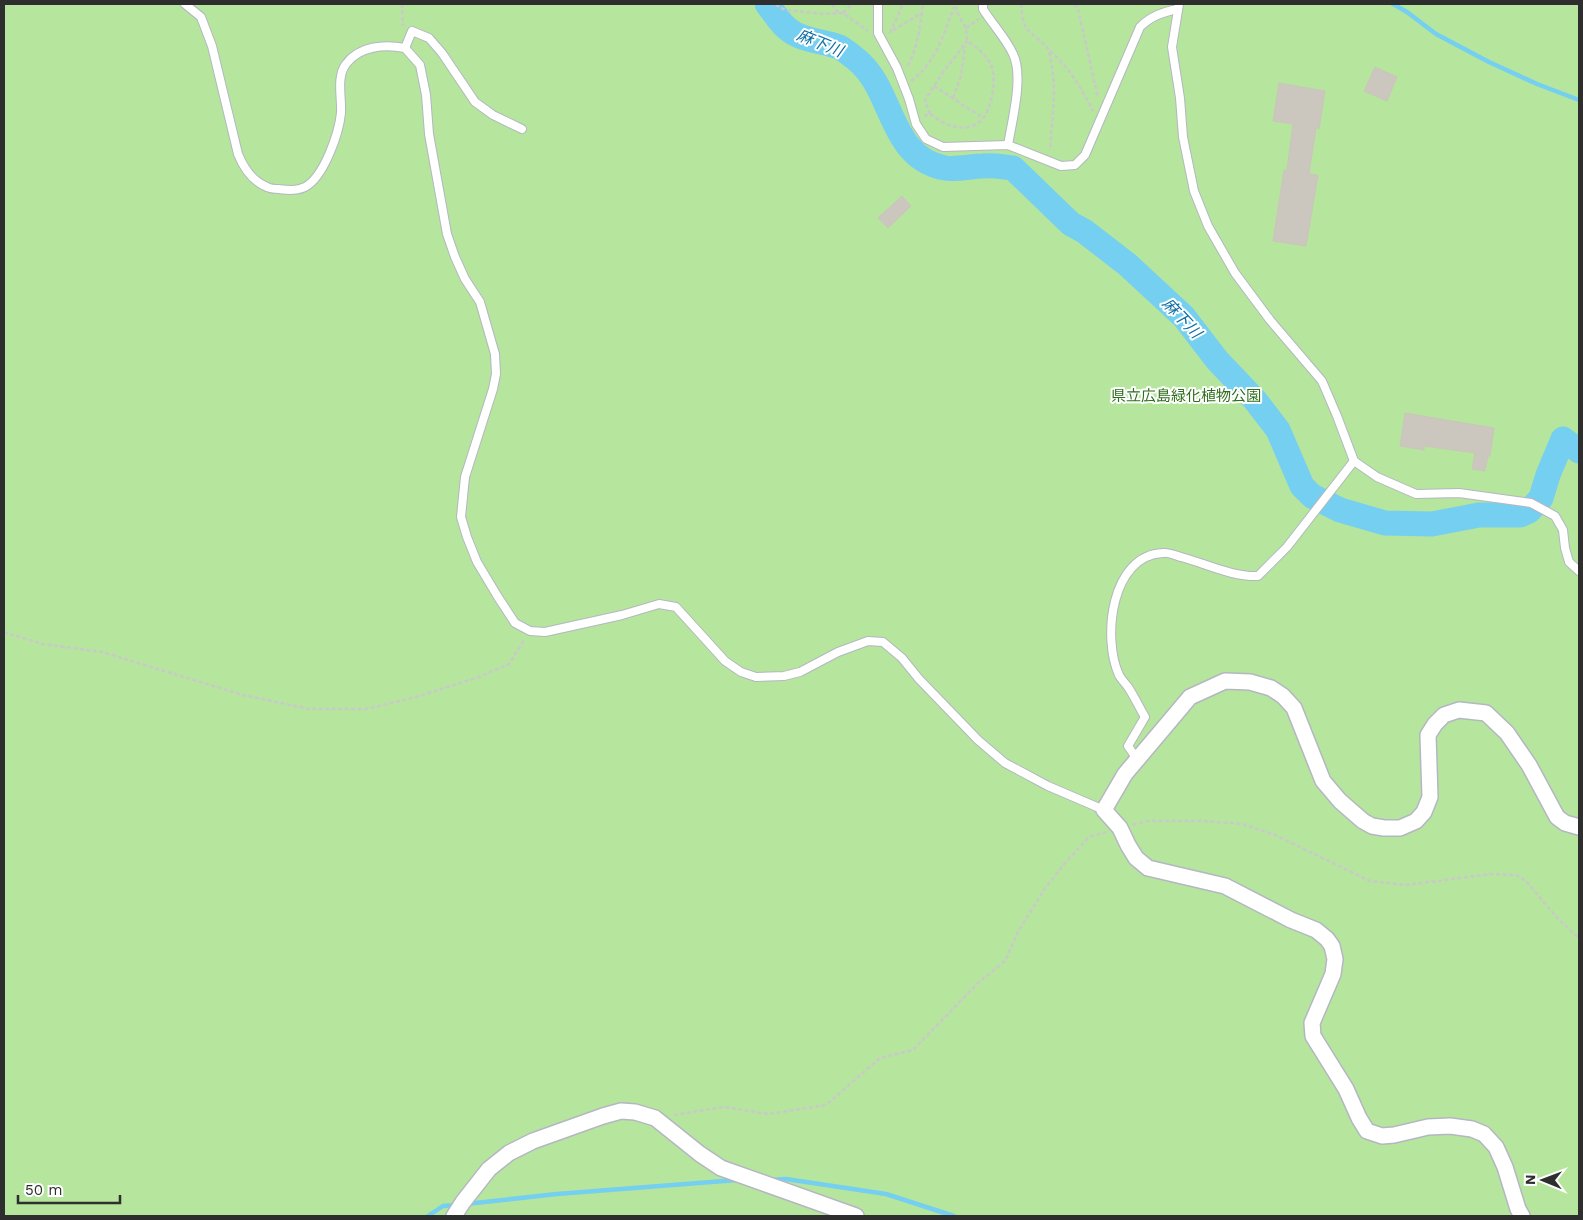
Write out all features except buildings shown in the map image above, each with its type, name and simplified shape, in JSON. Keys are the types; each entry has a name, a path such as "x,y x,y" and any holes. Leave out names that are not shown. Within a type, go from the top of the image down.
{"street":[{"path":"1522,1216 1496,1147 1484,1134 1472,1129 1450,1126 1428,1127 1382,1136 1368,1131 1359,1118 1346,1090 1313,1036 1312,1023 1333,974 1335,959 1332,946 1327,939 1316,930 1291,920 1225,886 1148,868 1136,858 1120,828 1104,810 1125,774 1190,697 1225,681 1250,682 1271,688 1283,696 1294,708 1323,781 1340,801 1372,826 1400,828 1416,821 1424,812 1430,797 1428,734 1434,724 1444,714 1458,710 1472,710 1486,713 1507,733 1529,765 1557,817 1565,823 1579,827"},
{"path":"454,1216 462,1202 489,1169 509,1153 533,1141 621,1111 635,1112 655,1118 700,1154 721,1168 856,1216"}],"lane":[{"path":"185,4 201,17 207,31 233,136 244,170 268,188 290,191 306,186 322,170 333,147 341,113 341,77 345,65 358,52 374,47 395,46 405,48 420,65 426,95 429,134 447,234 465,279 480,302 495,354 496,374 493,389 465,477 461,517 477,562 516,623 530,631 545,632 622,615 660,604 676,607 725,662 741,672 756,677 784,676 800,672 838,652 868,641 882,642 902,658 978,740 1005,763 1048,786 1104,810"},
{"path":"878,4 878,33 902,81 916,124 926,139 943,147 1008,145 1060,166 1075,165 1085,155 1140,27 1161,12 1178,6 1172,47 1184,137 1194,190 1208,226 1235,273 1270,320 1322,381 1354,461 1377,477 1416,494 1459,493 1530,503 1538,506 1555,516 1563,530 1569,562 1579,571"},
{"path":"983,4 986,14 1014,54 1017,69 1016,100 1008,145"},
{"path":"405,48 412,31 429,38 442,53 474,102 493,115 522,129"},
{"path":"1137,759 1128,746 1145,717 1128,687 1119,676 1111,649 1112,614 1119,586 1130,569 1146,557 1164,552 1244,576 1258,576 1287,547 1354,461"}],"path":[{"path":"776,4 780,8 788,10 823,14 841,13 852,4"},
{"path":"832,4 841,13 860,24 883,43 892,31 904,4"},
{"path":"923,4 921,27 916,47 902,81 913,80 930,61 949,24 955,4"},
{"path":"955,4 966,28 967,41 925,100 930,114 943,124 955,128 974,126 983,118 991,101 994,87 992,67 978,48 967,41"},
{"path":"1021,4 1022,19 1026,29 1061,62 1078,84 1100,121"},
{"path":"1074,4 1078,9 1100,121"},
{"path":"892,31 922,13"},
{"path":"966,28 986,14"},
{"path":"953,98 960,76 965,44"},
{"path":"1048,161 1053,102 1049,51"},
{"path":"934,86 983,118"},
{"path":"916,124 924,116 930,114"},
{"path":"4,632 42,644 102,652 243,695 310,709 366,709 416,697 478,677 509,664 530,631"},
{"path":"655,1118 724,1106 768,1114 826,1105 880,1058 912,1050 978,984 1005,961 1019,930 1044,890 1089,837 1146,821 1203,821 1242,824 1275,835 1370,881 1407,885 1490,874 1516,875 1526,881 1558,920 1579,938"}],"green space":[{"name":"県立広島緑化植物公園","path":"4,4 1579,4 1579,1216 4,1216"}],"waterway":[{"name":"麻下川","path":"767,4 783,25 795,34 839,47 857,60 869,73 878,88 902,137 913,151 927,162 945,168 987,166 1013,168 1071,224 1084,231 1128,265 1184,317 1217,360 1255,400 1278,430 1302,486 1312,496 1340,510 1385,523 1432,524 1479,515 1520,515 1529,511 1541,498 1563,439 1579,451"},
{"path":"1393,4 1436,34 1489,62 1537,84 1579,100"},
{"path":"770,1180 786,1179 886,1194 954,1216"},
{"path":"466,1204 557,1194 737,1180"},
{"path":"428,1216 443,1206 456,1205"}]}
